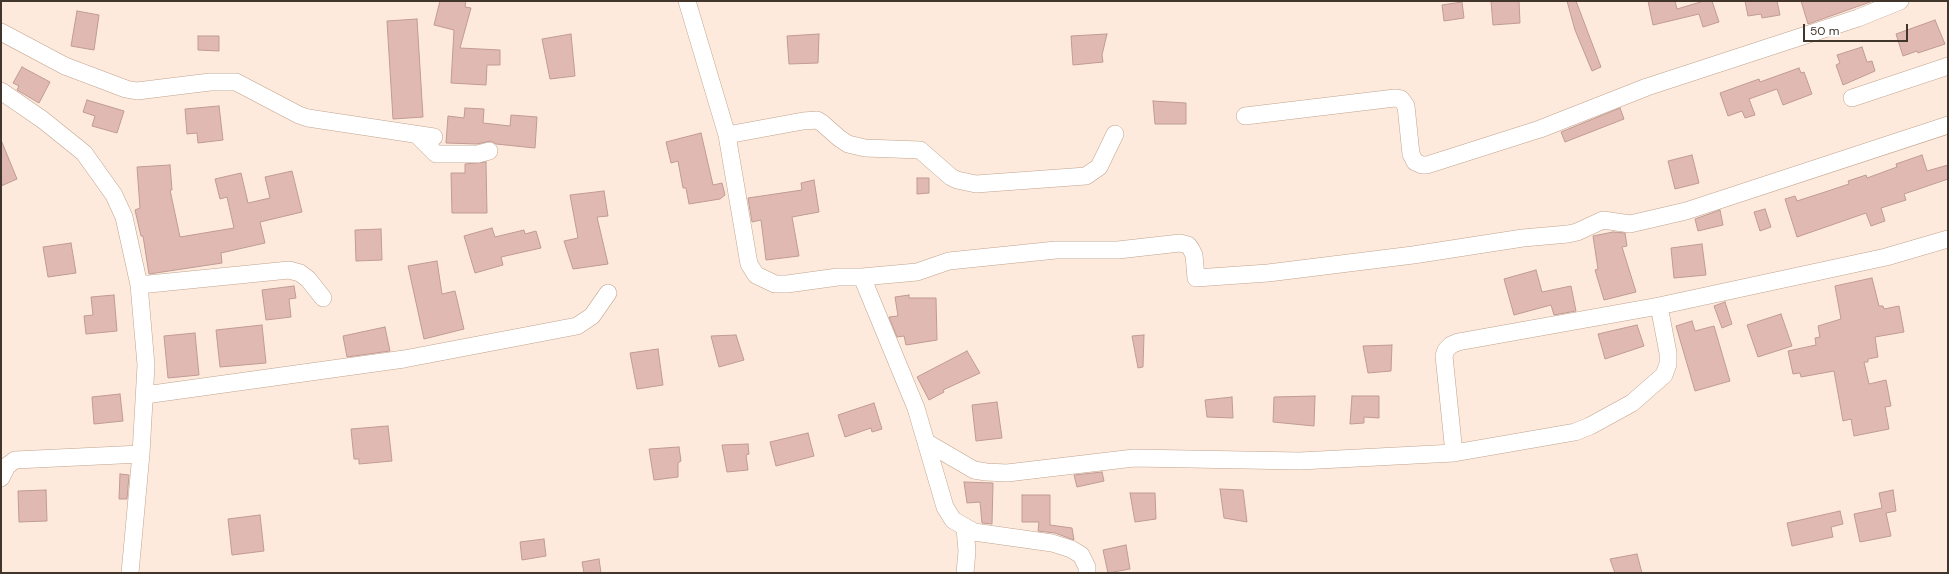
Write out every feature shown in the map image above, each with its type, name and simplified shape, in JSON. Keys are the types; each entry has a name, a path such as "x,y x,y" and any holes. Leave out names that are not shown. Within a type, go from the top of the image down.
{"street":[{"path":"687,1 727,135 749,264 756,275 774,284 788,284 838,277 862,277 917,272 949,261 1056,250 1118,250 1180,243 1188,245 1194,255 1196,278 1268,273 1413,255 1523,238 1568,234 1577,232 1603,220 1630,224 1686,211 1948,125"},
{"path":"1245,116 1395,98 1401,99 1406,106 1411,154 1414,162 1427,165 1540,129 1647,87 1858,18 1900,1"},
{"path":"1,32 65,66 126,89 137,91 210,82 236,82 299,115 308,118 434,138"},
{"path":"1852,98 1948,66"},
{"path":"1,91 43,120 84,153 114,195 124,217 139,285 146,365 141,454 130,573"},
{"path":"727,135 803,120 817,120 848,144 865,148 920,150 951,177 957,180 976,184 1086,176 1092,174 1099,167 1115,134"},
{"path":"417,135 436,154 478,154 489,151"},
{"path":"1454,454 1444,356 1446,350 1451,345 1458,342 1659,306 1886,257 1948,239"},
{"path":"139,285 289,270 300,273 308,279 323,298"},
{"path":"862,277 916,408 945,507 953,520 974,532 1052,544 1071,549 1081,555 1087,567 1087,573"},
{"path":"145,395 404,359 577,326 592,316 608,293"},
{"path":"926,442 974,470 1007,473 1134,458 1300,461 1454,454 1575,432 1590,426 1632,403 1664,375 1668,364 1666,342 1659,306"},
{"path":"1,478 11,462 24,459 141,454"},
{"path":"965,528 967,551 965,573"}],"building":[{"path":"440,1 466,1 465,7 471,8 460,48 500,50 500,65 487,65 486,85 451,83 454,30 434,25"},
{"path":"1491,1 1519,1 1520,23 1493,25"},
{"path":"1567,1 1576,1 1601,67 1592,71 1575,30"},
{"path":"1648,1 1675,1 1677,9 1704,1 1712,1 1719,22 1703,27 1699,14 1653,25"},
{"path":"1745,1 1777,1 1780,15 1762,18 1761,14 1748,16"},
{"path":"1801,1 1873,1 1808,24"},
{"path":"1462,2 1464,18 1444,21 1442,5"},
{"path":"77,11 99,15 94,50 71,46"},
{"path":"417,19 423,117 393,119 387,21"},
{"path":"1935,20 1945,44 1918,53 1917,51 1903,56 1896,34"},
{"path":"571,34 575,76 550,79 542,39"},
{"path":"819,34 818,63 789,64 787,36"},
{"path":"1107,34 1102,55 1103,62 1073,65 1071,36"},
{"path":"198,36 219,36 219,51 198,50"},
{"path":"1862,47 1867,62 1872,61 1875,71 1843,85 1836,65 1840,63 1837,55"},
{"path":"22,67 50,82 39,103 17,90 19,86 13,83"},
{"path":"1799,68 1801,73 1804,72 1812,94 1783,105 1777,89 1749,99 1755,115 1745,118 1742,111 1728,116 1720,93 1759,79 1760,82"},
{"path":"87,100 124,111 117,133 92,126 95,116 83,112"},
{"path":"1153,101 1186,103 1186,124 1155,124"},
{"path":"219,106 223,140 198,143 197,133 187,134 185,109"},
{"path":"465,108 484,109 483,123 510,126 511,115 537,117 535,148 496,144 491,141 477,144 446,143 448,116 464,118"},
{"path":"1620,108 1624,119 1565,142 1561,132"},
{"path":"701,133 713,185 722,183 725,195 720,199 689,204 686,188 683,188 678,161 671,163 666,142"},
{"path":"1,140 17,179 1,186"},
{"path":"1692,155 1699,183 1675,189 1668,161"},
{"path":"1922,155 1927,171 1948,165 1948,179 1904,194 1906,200 1881,208 1885,221 1871,226 1866,213 1797,237 1785,199 1795,196 1797,201 1849,184 1848,181 1866,175 1867,178 1897,167 1896,164"},
{"path":"486,162 487,213 452,213 451,173 465,173 465,164"},
{"path":"170,165 172,190 170,190 180,237 234,228 227,197 220,199 215,179 241,173 248,203 270,198 265,177 292,171 302,212 260,222 265,243 221,253 222,263 149,274 143,236 141,236 135,210 140,208 137,167"},
{"path":"917,178 929,178 929,193 917,194"},
{"path":"814,180 819,212 792,217 799,256 766,260 761,220 752,222 748,198 802,190 801,183"},
{"path":"604,191 608,216 597,217 608,264 573,269 564,241 578,238 570,195"},
{"path":"1765,209 1771,227 1760,231 1754,212"},
{"path":"1720,210 1723,225 1698,231 1695,219"},
{"path":"492,228 495,237 524,230 525,234 536,231 541,248 501,257 503,265 475,273 464,236"},
{"path":"381,229 382,260 356,261 355,230"},
{"path":"1613,232 1625,233 1627,246 1622,247 1636,292 1604,300 1595,270 1598,269 1593,236"},
{"path":"71,243 76,273 48,277 43,247"},
{"path":"1702,244 1706,275 1674,278 1671,248"},
{"path":"437,261 442,294 455,291 464,329 424,339 408,266"},
{"path":"1536,270 1542,292 1571,286 1576,311 1554,315 1551,305 1514,315 1504,279"},
{"path":"1872,278 1879,306 1883,306 1884,309 1899,306 1904,332 1875,337 1878,357 1868,359 1868,362 1864,362 1869,384 1886,380 1891,406 1885,407 1889,429 1854,436 1851,419 1843,421 1834,371 1801,377 1800,373 1793,374 1788,351 1816,345 1815,338 1820,337 1818,326 1841,319 1835,286"},
{"path":"294,286 296,298 289,299 291,317 266,320 262,290"},
{"path":"114,295 117,331 86,334 84,316 93,315 91,297"},
{"path":"909,295 909,298 936,298 937,340 906,345 904,336 897,337 889,317 898,316 895,297"},
{"path":"1725,302 1732,324 1722,328 1714,306"},
{"path":"1781,314 1792,346 1758,357 1747,325"},
{"path":"1692,321 1695,331 1714,326 1730,381 1695,391 1676,326"},
{"path":"262,325 266,363 220,367 216,330"},
{"path":"1637,325 1644,346 1605,359 1598,334"},
{"path":"385,327 390,351 347,357 343,336"},
{"path":"195,333 199,375 168,378 164,336"},
{"path":"736,335 744,360 719,367 711,336"},
{"path":"1144,335 1143,367 1138,368 1132,336"},
{"path":"1392,345 1391,371 1368,373 1363,346"},
{"path":"658,349 663,385 637,389 630,353"},
{"path":"967,351 980,373 943,390 944,392 929,400 917,377"},
{"path":"120,394 123,421 94,424 92,397"},
{"path":"1315,396 1314,426 1273,422 1274,397"},
{"path":"1352,396 1379,396 1379,418 1364,417 1364,423 1350,424"},
{"path":"1232,397 1233,418 1207,417 1205,400"},
{"path":"997,402 1002,438 976,441 972,405"},
{"path":"874,403 882,429 872,432 871,428 845,437 838,415"},
{"path":"388,426 392,461 359,464 359,459 354,459 351,429"},
{"path":"808,433 814,456 776,466 770,442"},
{"path":"748,444 749,454 746,455 748,470 727,472 722,445"},
{"path":"679,447 681,461 678,463 678,477 654,480 649,449"},
{"path":"1102,472 1104,481 1077,487 1074,475"},
{"path":"120,474 129,475 127,499 119,499"},
{"path":"964,482 993,483 992,524 982,523 980,502 967,503"},
{"path":"1220,489 1243,490 1247,522 1224,518"},
{"path":"46,490 47,521 19,522 18,491"},
{"path":"1893,490 1896,511 1886,513 1891,536 1860,542 1854,514 1882,508 1879,493"},
{"path":"1130,493 1155,493 1156,519 1135,522"},
{"path":"1022,495 1050,495 1050,525 1072,528 1074,540 1055,533 1038,531 1039,522 1022,522"},
{"path":"1840,511 1843,524 1831,527 1833,537 1792,546 1787,523"},
{"path":"260,515 264,551 232,555 228,519"},
{"path":"544,539 546,556 522,560 520,542"},
{"path":"1126,545 1130,569 1108,573 1103,550"},
{"path":"1637,554 1642,573 1615,573 1610,559"},
{"path":"599,559 601,573 584,573 582,562"}]}
